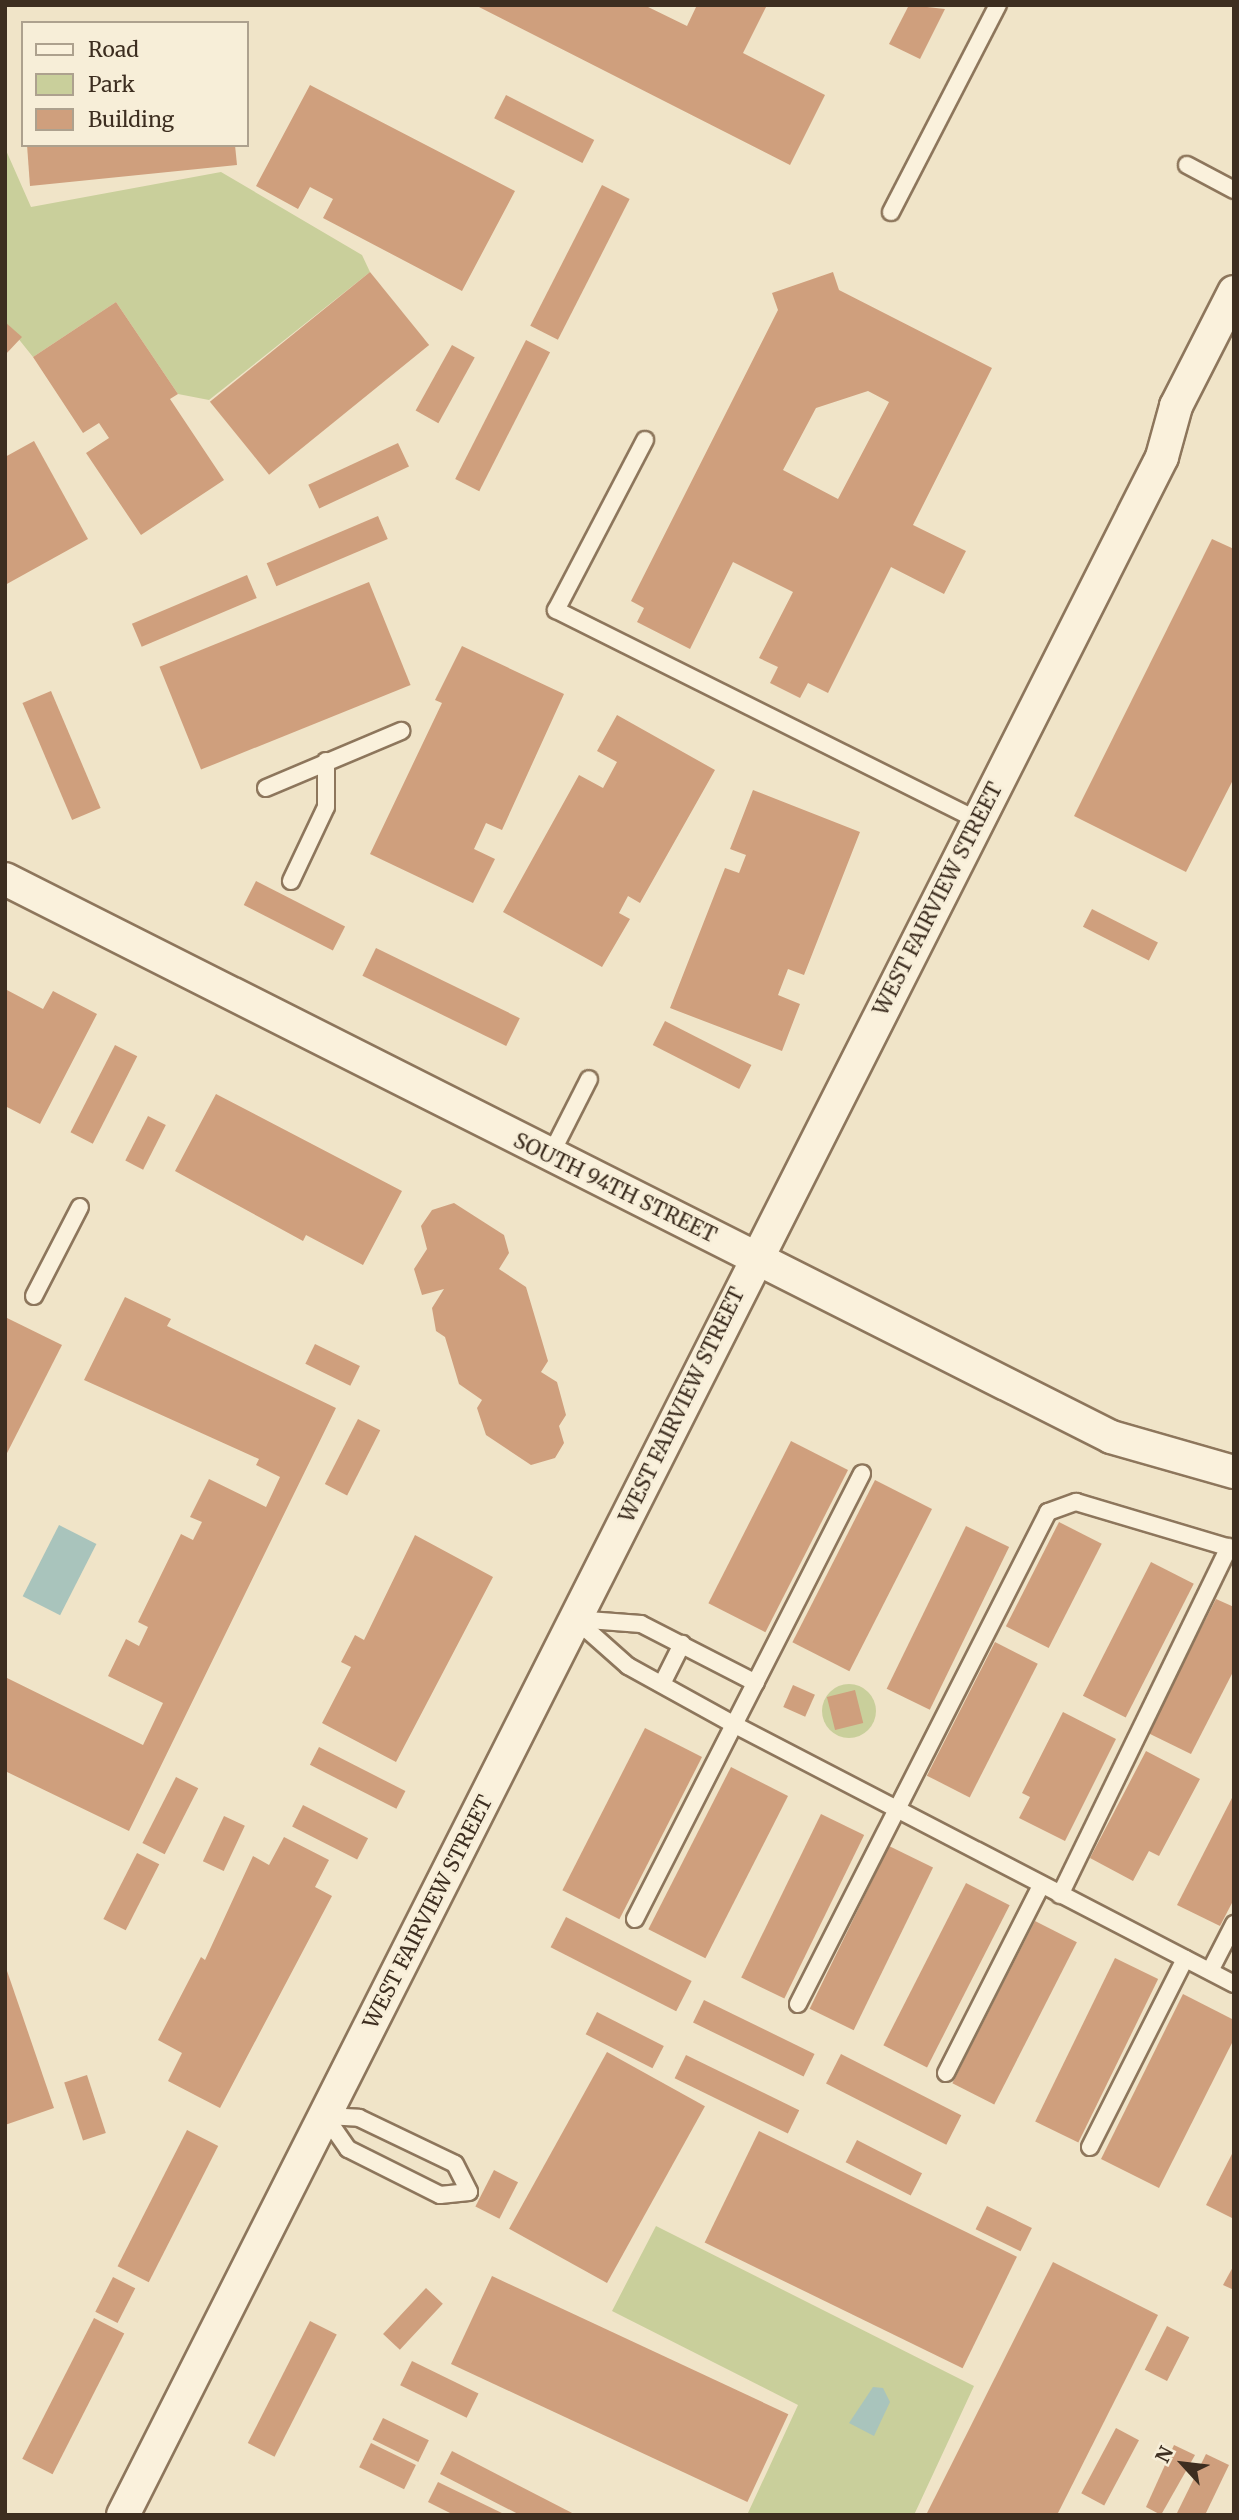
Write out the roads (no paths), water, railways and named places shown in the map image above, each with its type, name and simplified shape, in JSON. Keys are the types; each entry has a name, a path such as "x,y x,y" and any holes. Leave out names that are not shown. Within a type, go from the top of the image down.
{"street":[{"name":"WEST FAIRVIEW STREET","path":"123,2515 755,1258 1162,457 1176,406 1234,292"},
{"name":"SOUTH 94TH STREET","path":"5,879 1111,1437 1234,1472"}],"lane":[{"path":"891,212 998,5"},
{"path":"1187,165 1234,190"},
{"path":"645,440 556,610 979,821"},
{"path":"265,788 401,731"},
{"path":"291,880 326,807 326,761"},
{"path":"550,1156 589,1079"},
{"path":"34,1296 80,1207"},
{"path":"635,1919 862,1474"},
{"path":"798,2004 1048,1513 1076,1502 1231,1548 1060,1895"},
{"path":"575,1619 640,1624 756,1683"},
{"path":"575,1619 628,1666 896,1811 1234,1984"},
{"path":"662,1684 682,1644"},
{"path":"946,2073 1041,1886"},
{"path":"1210,1971 1234,1924"},
{"path":"1090,2147 1185,1959"},
{"path":"325,2116 359,2118 455,2164 469,2192 440,2195 348,2149 325,2116"}],"water":[{"path":"59,1525 96,1544 60,1615 23,1596"},
{"path":"873,2387 883,2388 890,2402 874,2436 849,2423"}]}
